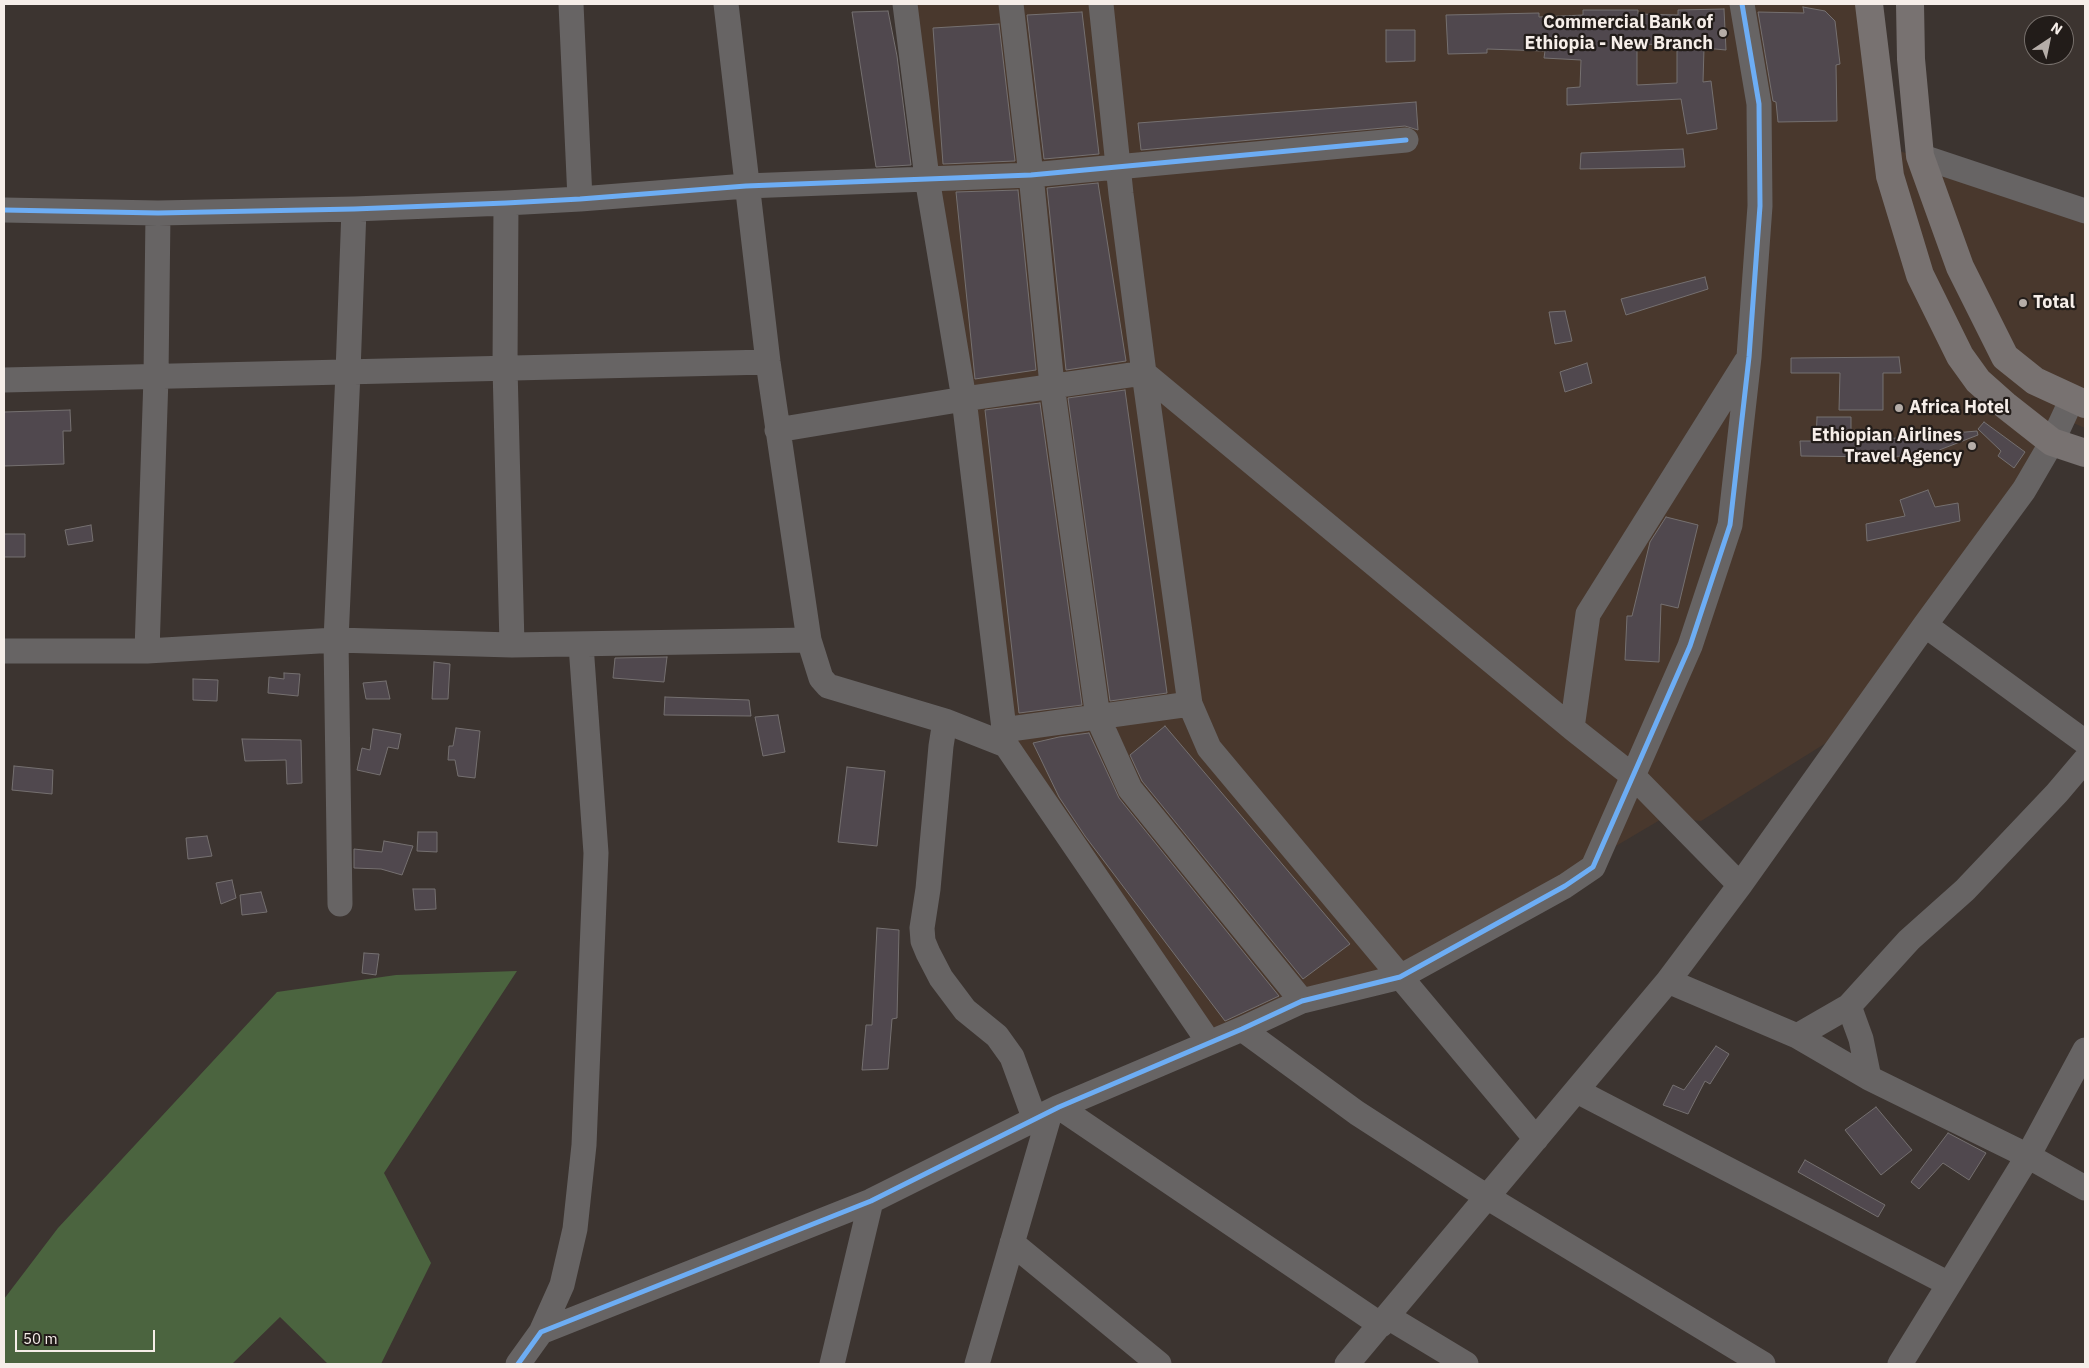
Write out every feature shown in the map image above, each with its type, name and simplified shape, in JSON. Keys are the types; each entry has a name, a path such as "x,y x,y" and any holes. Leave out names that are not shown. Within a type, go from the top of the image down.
{"highway":[{"path":"1868,4 1890,176 1920,275 1960,356 1978,381 2005,406 2052,442 2085,453"},
{"path":"1910,4 1911,60 1920,156 1960,267 2005,357 2035,381 2078,402"}],"street":[{"path":"571,4 580,199"},
{"path":"726,4 746,186 777,430 809,640 821,678 828,686 1004,737 1098,718 1190,704"},
{"path":"905,4 927,178 964,398 1004,737 1208,1042"},
{"path":"1010,4 1031,174 1052,385 1098,718 1130,789 1302,1001"},
{"path":"1101,4 1118,167 1144,372 1190,704 1209,748 1536,1139"},
{"path":"541,1332 871,1201 1048,1113 1302,1001 1400,977 1565,886 1593,866 1634,777 1690,646 1730,525 1749,357 1760,206 1759,104 1742,4"},
{"path":"4,210 158,213 354,209 506,203 746,186 1031,174 1406,140"},
{"path":"1920,156 2085,211"},
{"path":"506,203 505,367 512,645"},
{"path":"340,904 336,640 354,209"},
{"path":"147,651 156,377 158,213"},
{"path":"1572,728 1588,614 1749,357"},
{"path":"4,380 768,362"},
{"path":"777,430 964,398 1144,372 1572,728 1634,777 1740,885"},
{"path":"1347,1364 1385,1321 1668,981 1740,885 1925,625 2024,490 2078,402"},
{"path":"1925,625 2085,742"},
{"path":"4,651 147,651 336,640 581,645 809,640"},
{"path":"518,1364 541,1332 562,1285 575,1230 584,1145 596,853 581,645"},
{"path":"945,721 928,889 922,928 923,941 941,978 965,1010 997,1036 1048,1113 1385,1321 1466,1364"},
{"path":"1797,1036 1849,1006 1909,940 1965,890 2057,793 2085,760"},
{"path":"1668,981 1797,1036 1869,1078 2028,1156 2085,1188"},
{"path":"1849,1006 1861,1039 1869,1078"},
{"path":"1242,1028 1357,1113 1488,1197 1763,1364"},
{"path":"1900,1364 2028,1156 2085,1050"},
{"path":"1577,1091 1949,1284"},
{"path":"977,1364 1048,1113"},
{"path":"832,1364 871,1201"},
{"path":"1012,1243 1159,1364"}],"shaded area":[{"path":"906,4 1881,4 1894,149 2085,215 2085,428 2064,419 1834,738 1701,821 1665,817 1577,869 1406,964 1217,1048 1006,736"}],"green space":[{"path":"517,971 384,1173 431,1263 381,1364 328,1364 280,1317 232,1364 4,1364 4,1299 58,1228 277,992 396,975"}],"building":[{"path":"1803,7 1825,11 1835,21 1840,64 1836,65 1837,121 1778,122 1776,102 1773,101 1758,12 1804,13"},
{"path":"1724,9 1726,50 1704,48 1703,82 1711,81 1717,129 1687,134 1681,99 1567,105 1567,88 1580,87 1581,60 1544,58 1545,51 1487,49 1487,53 1448,54 1446,15 1539,13 1539,17 1583,15 1583,10 1638,10 1638,14 1678,15 1678,10","holes":["1637,44 1677,45 1677,83 1637,85"]},
{"path":"888,11 897,56 911,165 876,167 852,12"},
{"path":"1082,12 1099,154 1044,159 1027,15"},
{"path":"999,24 1015,161 943,164 933,28"},
{"path":"1386,30 1415,30 1415,61 1386,62"},
{"path":"1416,102 1418,130 1405,126 1141,150 1138,123"},
{"path":"1683,149 1685,167 1580,169 1581,153"},
{"path":"1098,183 1126,361 1066,370 1047,188"},
{"path":"1018,190 1036,370 975,379 956,192"},
{"path":"1705,277 1708,289 1626,315 1621,299"},
{"path":"1565,311 1572,341 1555,344 1549,312"},
{"path":"1899,357 1901,373 1883,373 1883,410 1839,410 1840,373 1791,373 1791,358"},
{"path":"1587,363 1592,383 1565,392 1560,372"},
{"path":"1125,390 1167,693 1110,701 1068,398"},
{"path":"1040,403 1082,705 1019,713 985,410"},
{"path":"70,410 71,431 63,431 64,464 4,466 4,412"},
{"path":"1817,417 1851,417 1851,442 1977,431 1978,435 1929,454 1888,457 1801,456 1800,441 1816,441"},
{"path":"1984,422 2025,452 2014,468 1998,456 2001,451 1978,429"},
{"path":"1928,490 1935,507 1958,503 1960,521 1867,541 1866,524 1905,516 1900,500"},
{"path":"1666,517 1698,525 1678,608 1661,604 1659,662 1625,660 1627,616 1632,616 1650,542"},
{"path":"91,525 93,541 68,545 65,530"},
{"path":"4,534 25,534 25,557 4,557"},
{"path":"667,657 664,682 613,678 615,658"},
{"path":"434,662 450,664 448,699 432,699"},
{"path":"284,673 300,674 298,696 268,693 269,677 284,679"},
{"path":"193,679 218,680 217,701 193,700"},
{"path":"386,681 390,699 366,699 363,683"},
{"path":"665,697 749,700 751,716 664,715"},
{"path":"778,715 785,752 763,756 755,717"},
{"path":"1165,726 1350,944 1303,979 1142,781 1130,755"},
{"path":"456,728 480,731 475,778 458,776 455,760 448,760 449,746 453,746"},
{"path":"373,729 401,734 398,749 388,747 380,775 357,770 362,748 370,750"},
{"path":"1089,733 1119,798 1279,996 1225,1021 1085,836 1059,797 1033,743"},
{"path":"242,739 301,740 302,783 287,784 286,760 245,761"},
{"path":"14,766 53,770 52,794 12,790"},
{"path":"847,767 885,771 877,846 838,842"},
{"path":"418,832 437,832 437,852 417,851"},
{"path":"207,836 212,856 188,859 186,838"},
{"path":"384,841 413,846 402,875 381,869 354,868 354,849 382,852"},
{"path":"232,880 236,898 221,904 216,883"},
{"path":"413,889 435,889 436,909 415,910"},
{"path":"261,892 267,912 242,915 240,895"},
{"path":"877,928 899,930 897,1018 892,1019 888,1069 862,1070 866,1025 872,1025"},
{"path":"364,953 379,954 376,975 362,973"},
{"path":"1716,1046 1729,1054 1710,1084 1705,1081 1688,1114 1663,1105 1673,1085 1684,1090"},
{"path":"1876,1107 1912,1150 1881,1175 1845,1130"},
{"path":"1948,1133 1986,1153 1969,1180 1943,1163 1919,1189 1911,1182"},
{"path":"1805,1160 1885,1205 1878,1217 1798,1172"}],"cycle path":[{"path":"518,1364 541,1332 871,1201 1059,1107 1242,1029 1302,1001 1400,977 1565,886 1593,867 1690,646 1730,525 1749,357 1760,206 1759,104 1742,4"},
{"path":"4,210 158,213 354,209 506,203 746,186 1031,175 1406,140"}],"place":[{"name":"Commercial Bank of Ethiopia - New Branch","path":"1723,33"},
{"name":"Total","path":"2023,303"},
{"name":"Africa Hotel","path":"1899,408"},
{"name":"Ethiopian Airlines Travel Agency","path":"1972,446"}]}
